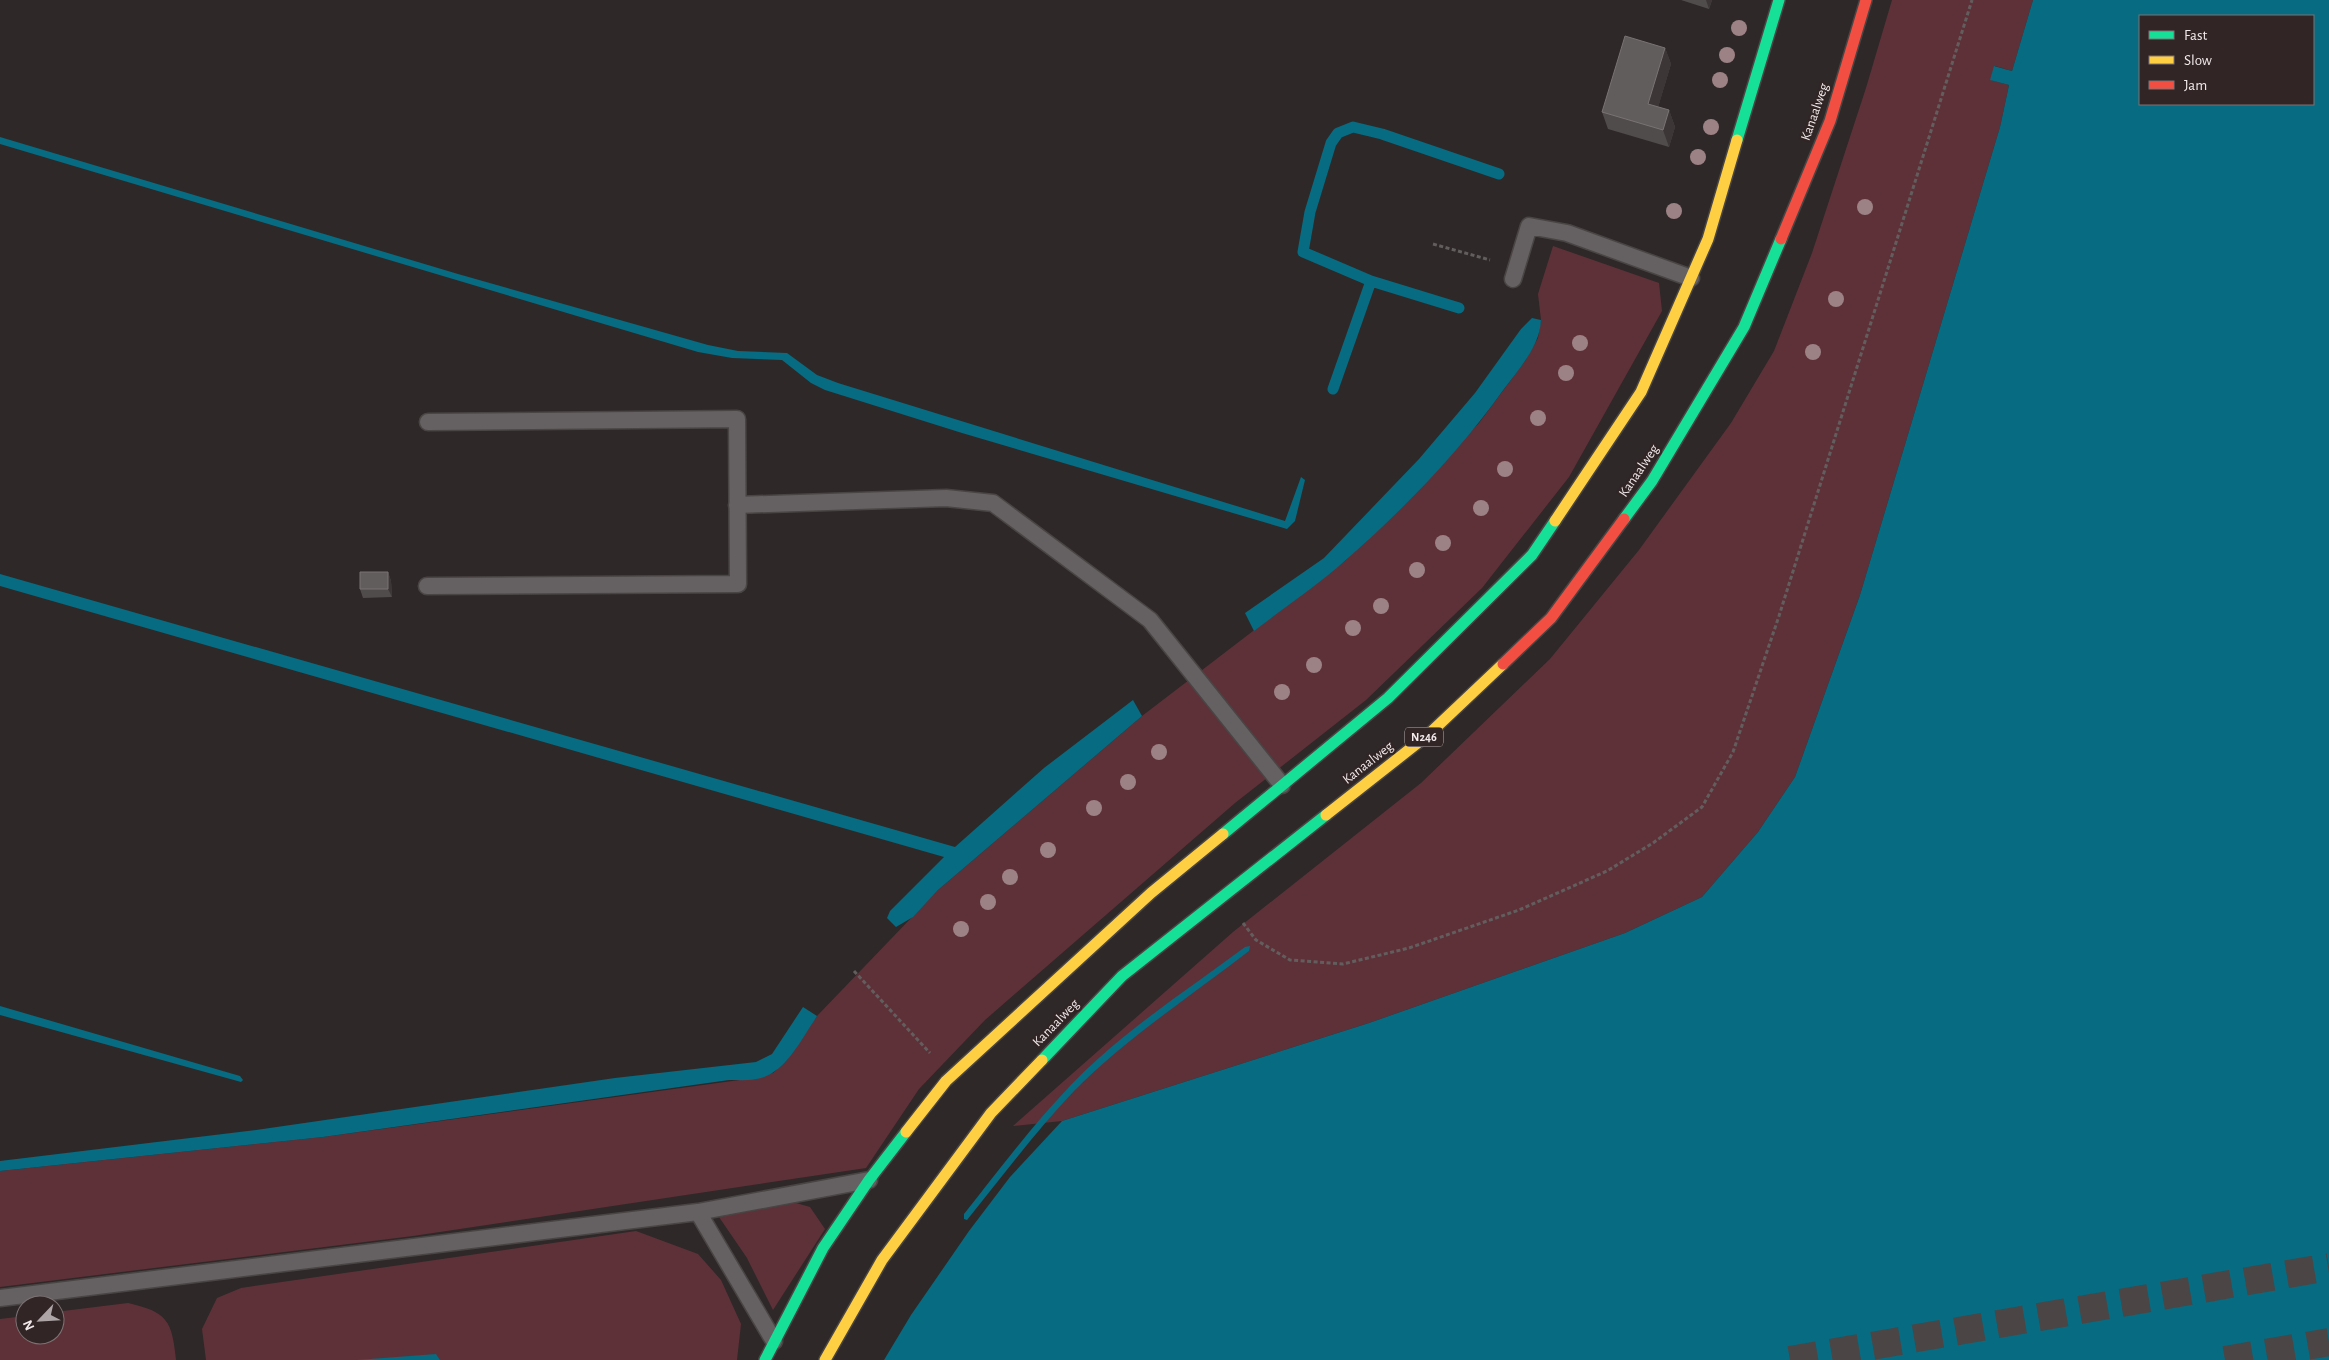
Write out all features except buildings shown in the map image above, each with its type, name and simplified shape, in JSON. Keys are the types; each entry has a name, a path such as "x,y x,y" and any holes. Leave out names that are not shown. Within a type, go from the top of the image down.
{"street":[{"path":"765,1360 823,1248 870,1180 952,1076 1151,893 1388,698 1532,555 1642,392 1708,239 1779,0"},
{"name":"Kanaalweg","path":"825,1360 882,1260 991,1113 1122,976 1428,734 1551,618 1652,480 1744,327 1830,120 1866,0"}],"lane":[{"path":"1515,274 1529,226 1567,233 1691,278"},
{"path":"427,586 738,584 737,419 428,422"},
{"path":"737,505 946,498 993,503 1150,620 1282,785"},
{"path":"0,1298 698,1212 870,1180"},
{"path":"698,1212 774,1341"}],"path":[{"path":"1222,897 1256,940 1290,960 1343,964 1409,948 1519,910 1607,871 1653,843 1702,807 1734,752 1779,616 1972,0"},
{"path":"1433,244 1515,274"},
{"path":"854,971 952,1076"}],"shaded area":[{"path":"1892,0 2033,0 2012,71 1995,66 1991,80 2009,85 2000,127 1860,595 1795,777 1758,832 1702,897 1625,933 1369,1023 1062,1121 1013,1126 1233,932 1421,783 1550,659 1639,550 1731,423 1774,351 1812,253 1866,88"},
{"path":"1553,246 1659,283 1662,311 1569,477 1482,588 1366,700 1235,803 985,1020 919,1089 866,1168 413,1236 0,1287 0,1171 323,1137 747,1079 773,1073 787,1060 817,1016 938,890 1142,716 1346,560 1479,423 1525,361 1538,338 1541,320 1538,294"},
{"path":"796,1203 810,1207 825,1229 773,1310 747,1258 719,1217"},
{"path":"636,1231 698,1254 721,1280 741,1324 737,1360 206,1360 202,1329 217,1298 241,1288"},
{"path":"128,1303 151,1310 159,1314 169,1327 176,1360 0,1360 0,1319 15,1317 15,1345 65,1345 65,1311"}],"water":[{"path":"2033,0 2329,0 2329,1360 884,1360 911,1315 969,1231 1010,1177 1062,1121 1369,1023 1625,933 1702,897 1758,832 1795,777 1860,595 2000,127 2009,85 1990,80 1994,66 2012,71"},
{"path":"0,137 458,274 708,345 738,351 787,353 817,375 838,383 1285,521 1301,477 1305,480 1295,521 1287,529 962,433 825,390 811,383 782,360 732,358 698,352 0,144"},
{"path":"1532,318 1541,320 1540,330 1528,357 1450,457 1390,520 1336,569 1254,631 1245,613 1324,558 1419,459 1475,393 1521,329"},
{"path":"0,574 955,847 1044,768 1133,700 1142,716 938,890 913,917 896,927 887,918 890,911 944,857 0,586"},
{"path":"1250,946 1249,951 1136,1036 1074,1091 1046,1122 967,1220 964,1219 964,1214 1028,1133 1089,1067 1154,1013 1245,947"},
{"path":"0,1006 240,1076 243,1080 241,1082 0,1015"},
{"path":"803,1007 817,1016 814,1021 785,1062 770,1074 757,1079 729,1080 323,1137 0,1171 0,1161 256,1130 615,1078 756,1062 772,1054"},
{"path":"436,1354 440,1360 357,1360"}],"waterway":[{"path":"1333,389 1371,281 1303,252 1310,212 1331,143 1338,133 1353,127 1382,134 1499,174"},
{"path":"1371,281 1459,308"}],"tunnel":[{"path":"1790,1360 2329,1267"},
{"path":"2225,1360 2329,1342"}],"traffic: fast":[{"path":"1737,140 1779,0"},
{"path":"1624,519 1652,481 1744,327 1781,239"},
{"path":"1223,834 1388,698 1532,555 1555,521"},
{"path":"1042,1060 1122,976 1326,815"},
{"path":"765,1360 823,1248 869,1180 906,1132"}],"traffic: slow":[{"path":"1555,521 1641,392 1708,239 1737,140"},
{"path":"1326,815 1429,734 1503,664"},
{"path":"906,1132 946,1081 1151,893 1223,834"},
{"path":"825,1360 882,1260 991,1113 1042,1060"}],"traffic: jam":[{"path":"1781,239 1830,121 1866,0"},
{"path":"1503,664 1551,618 1624,519"}]}
